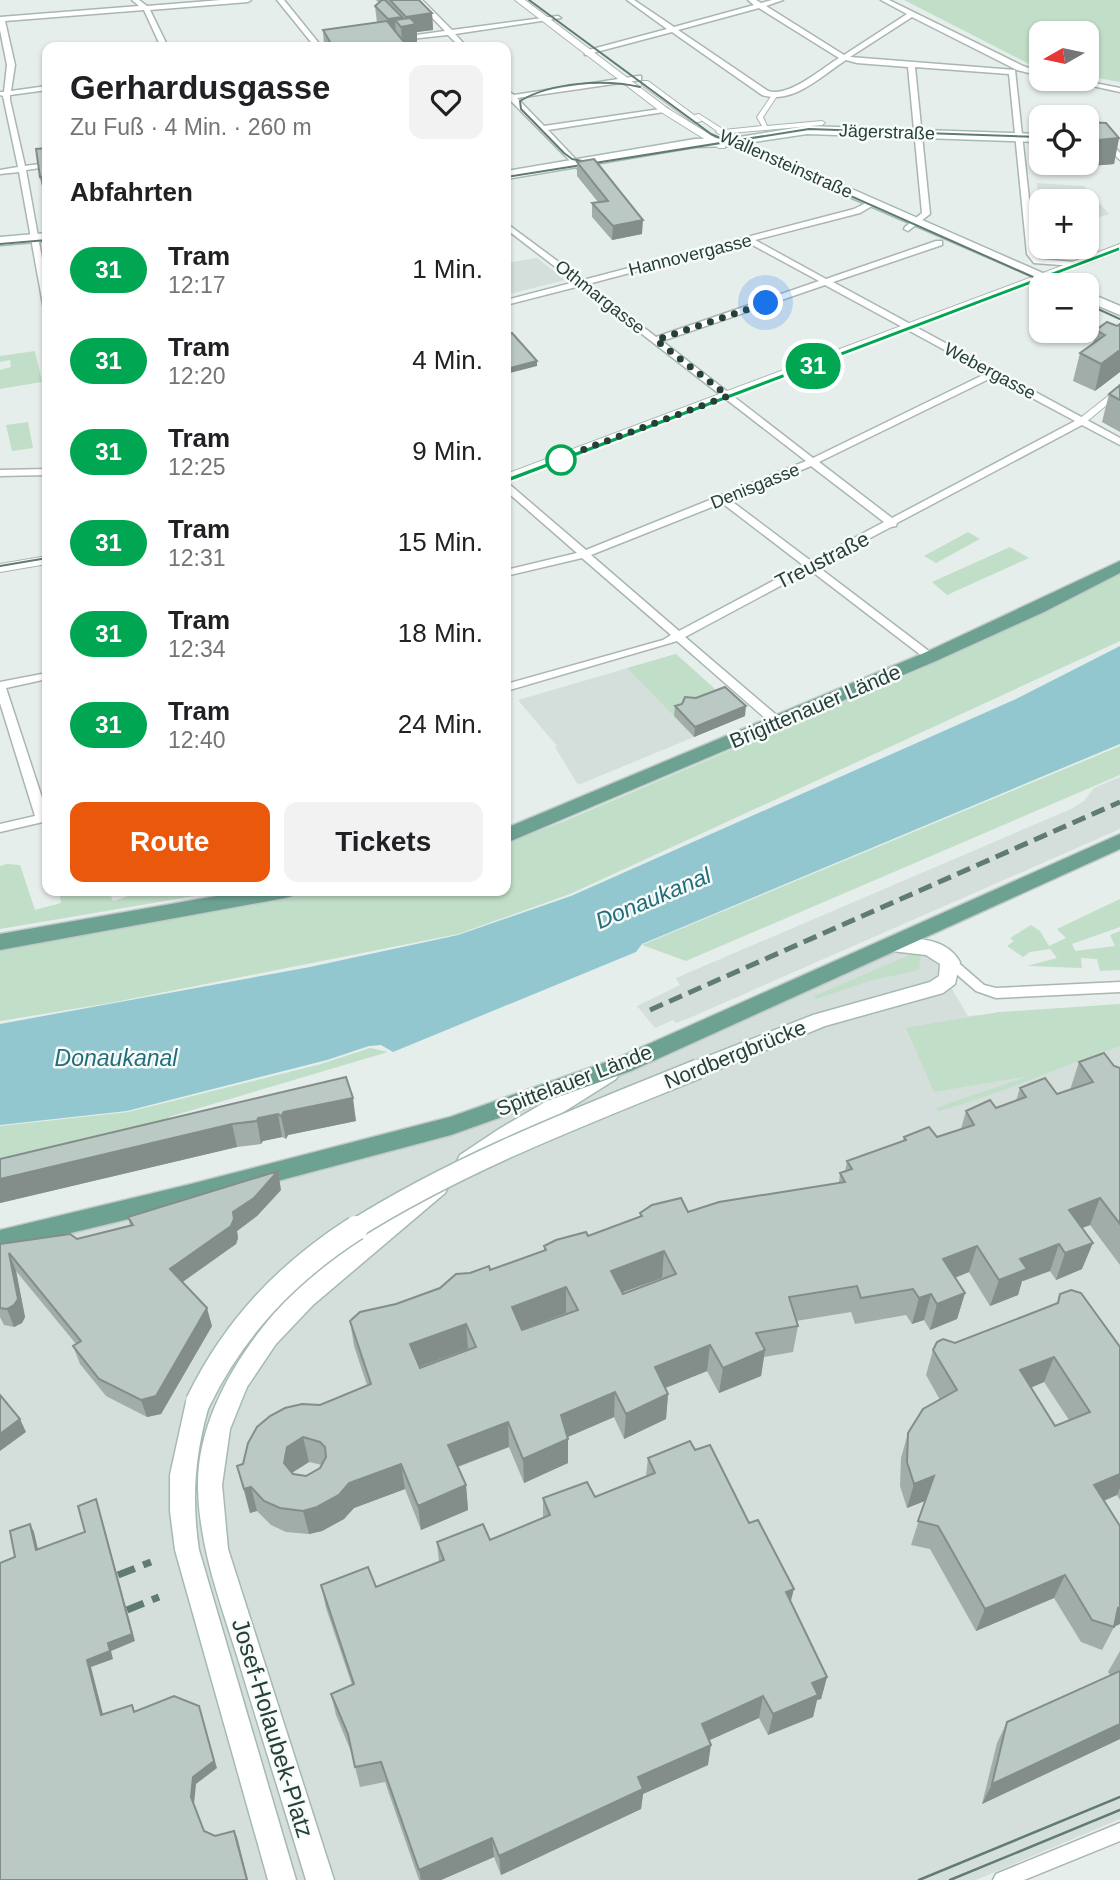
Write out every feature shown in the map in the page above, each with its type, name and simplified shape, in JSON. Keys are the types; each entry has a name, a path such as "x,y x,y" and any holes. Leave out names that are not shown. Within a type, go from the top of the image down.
{"main road":[{"name":"Jägerstraße","path":"511,180 726,137 824,129 1029,137"},
{"name":"Wallensteinstraße","path":"726,137 869,206 1029,276"},
{"path":"1100,141 1120,142"},
{"name":"Jägerstraße","path":"511,174 578,167"},
{"name":"Wallensteinstraße","path":"912,225 939,243 1027,282"},
{"path":"0,241 38,244"},
{"path":"0,249 38,244"},
{"path":"1099,302 1120,312"},
{"path":"1099,314 1120,323"},
{"name":"Brigittenauer Lände","path":"511,834 930,657 1038,608 1120,566"},
{"name":"Spittelauer Lände","path":"0,1240 178,1198 451,1126 623,1065 1120,841"},
{"path":"0,942 257,896"},
{"path":"890,945 929,947 943,954 950,962"},
{"name":"Nordbergbrücke","path":"197,1588 187,1550 181,1497 184,1446 198,1402 227,1349 263,1304 306,1266 366,1222 474,1164 820,1020 936,988 948,979 950,962"},
{"name":"Josef-Holaubek-Platz","path":"320,1880 212,1528 211,1466 215,1441 232,1394 259,1348 281,1320 319,1282 466,1163 506,1135 623,1065"},
{"name":"Josef-Holaubek-Platz","path":"197,1588 282,1880"},
{"path":"213,1642 241,1629"}],"street":[{"path":"135,0 146,8 163,42"},
{"path":"42,272 22,169 3,94 11,65 1,19 248,0"},
{"path":"280,0 315,42"},
{"path":"418,0 459,42"},
{"name":"Wallensteinstraße","path":"519,0 664,110 726,137"},
{"name":"Wallensteinstraße","path":"534,0 699,122 726,137"},
{"path":"630,0 765,93 777,97"},
{"path":"751,0 843,57 1012,72 1032,259 1074,264"},
{"path":"588,52 780,0"},
{"path":"884,0 1029,71"},
{"path":"765,127 760,117 777,97 912,14"},
{"path":"399,40 558,18"},
{"path":"911,65 926,214 912,225"},
{"path":"511,98 638,78"},
{"path":"1099,86 1120,90"},
{"path":"3,94 42,89"},
{"path":"511,100 578,167"},
{"path":"542,129 664,110"},
{"path":"696,115 726,137 765,127 822,123"},
{"path":"1100,141 1120,158"},
{"path":"0,172 42,166"},
{"name":"Hannovergasse","path":"511,302 869,206"},
{"name":"Othmargasse","path":"511,229 893,524"},
{"name":"Webergasse","path":"749,240 1120,442"},
{"path":"656,340 939,243"},
{"path":"1058,273 1074,264 1118,250"},
{"path":"511,476 1027,282"},
{"name":"Denisgasse","path":"511,571 585,554 723,499 813,462 994,373"},
{"name":"Treustraße","path":"511,687 667,642 1082,421 1120,391"},
{"path":"0,473 42,472"},
{"path":"511,490 777,722"},
{"path":"723,499 930,657"},
{"path":"0,568 42,560"},
{"path":"42,677 0,686 42,809"},
{"path":"0,828 42,819"},
{"path":"0,936 24,937"},
{"path":"950,962 980,988 996,993 1120,987"},
{"path":"1002,1880 1120,1832"}],"shaded area":[{"path":"1037,183 1084,186 1087,189 1038,189"},
{"path":"1099,203 1109,214 1099,217"},
{"path":"537,258 565,280 511,294 511,262"},
{"path":"676,654 675,717 694,737 578,785 555,747 557,746 518,700"},
{"path":"1120,777 1120,829 687,1019 676,1023 673,1020 655,1028 637,1006 680,985 676,978 1071,809 1084,801 1094,788"},
{"path":"921,936 968,1016 1120,1004 1120,1819 976,1880 0,1880 0,1248 520,1108"}],"green space":[{"path":"904,0 1120,0 1120,82 1099,78 1099,21 1029,21 1029,64"},
{"path":"35,351 42,382 0,389 0,370 11,367 10,360 0,362 0,356"},
{"path":"28,422 33,448 12,451 6,425"},
{"path":"968,532 980,539 936,563 924,556"},
{"path":"1010,547 1029,558 947,595 932,582"},
{"path":"1120,574 1120,641 570,894 458,934 110,1003 0,1021 0,949 293,896 511,896 511,841 926,667"},
{"path":"676,654 724,697 674,716 627,668"},
{"path":"1120,746 1120,775 686,961 642,945"},
{"path":"20,865 35,910 61,903 60,896 111,896 113,901 128,896 195,896 0,929 0,866"},
{"path":"1120,899 1120,927 1072,944 1075,951 1115,946 1110,935 1120,931 1120,970 1100,971 1097,959 1081,958 1082,968 1027,966 1057,958 1050,949 1030,952 1023,957 1007,946 1014,941 1010,938 1031,925 1040,931 1049,946 1066,938 1057,929"},
{"path":"921,953 919,969 915,971 872,980 816,999 814,996 910,955"},
{"path":"1120,1004 1120,1046 985,1097 939,1111 936,1108 1029,1076 934,1092 906,1028 999,1012"},
{"path":"370,1048 388,1052 169,1117 164,1134 0,1160 0,1126 128,1112 321,1064"}],"water":[{"name":"Donaukanal","path":"1120,646 1120,744 642,944 636,952 393,1052 381,1045 369,1046 327,1060 127,1111 0,1125 0,1024 310,967 458,935 571,896 1016,699"}],"building":[{"path":"382,0 402,17 388,19 375,6"},
{"path":"390,0 419,0 432,13 406,17"},
{"path":"410,18 416,24 401,27 395,20"},
{"path":"387,21 404,42 330,42 323,30"},
{"path":"1099,123 1106,123 1119,138 1099,140"},
{"path":"42,148 42,177 40,177 36,149"},
{"path":"594,159 643,220 613,226 592,203 608,201 577,162"},
{"path":"1107,322 1117,326 1120,324 1120,350 1101,364 1080,353 1094,343 1099,343 1099,339 1105,335 1099,332 1099,328"},
{"path":"512,333 537,361 511,368"},
{"path":"1120,385 1120,400 1109,394"},
{"path":"725,687 746,706 695,727 675,706 682,704 685,697 696,698"},
{"path":"1104,1053 1114,1066 1120,1068 1120,1224 1100,1198 1069,1210 1093,1243 1065,1253 1059,1244 1020,1259 1027,1269 999,1280 977,1246 943,1259 965,1293 937,1304 931,1294 919,1298 913,1289 861,1298 857,1286 789,1297 798,1326 756,1333 765,1350 723,1368 710,1345 655,1367 668,1394 626,1414 615,1392 561,1415 568,1439 523,1459 508,1422 448,1445 466,1485 418,1506 401,1464 349,1483 339,1495 303,1511 280,1508 264,1501 251,1487 244,1489 237,1466 243,1464 248,1443 257,1427 270,1416 285,1408 302,1404 320,1405 371,1384 350,1321 360,1312 396,1304 440,1288 456,1274 470,1273 489,1266 490,1270 546,1250 544,1246 556,1240 586,1232 588,1236 642,1216 640,1213 652,1205 681,1198 688,1212 719,1202 845,1182 840,1173 852,1169 847,1161 906,1140 904,1137 929,1127 937,1137 974,1125 966,1111 990,1100 996,1108 1026,1097 1020,1088 1045,1078 1057,1094 1093,1082 1079,1062","holes":["664,1251 676,1274 623,1294 611,1271","566,1287 578,1310 522,1330 512,1307","466,1324 476,1347 420,1368 410,1344","303,1437 320,1442 325,1447 326,1457 320,1468 306,1476 293,1474 284,1463 287,1447"]},
{"path":"346,1077 353,1098 0,1179 0,1159"},
{"path":"278,1171 254,1198 233,1212 231,1226 170,1269 207,1308 156,1396 141,1400 99,1379 73,1346 81,1341 9,1253 18,1299 7,1309 0,1308 0,1244 70,1234 77,1239 133,1225 128,1217"},
{"path":"1071,1290 1081,1293 1120,1347 1120,1474 1094,1485 1120,1526 1120,1607 1114,1627 1092,1620 1065,1575 985,1609 938,1526 918,1521 934,1476 914,1484 907,1462 908,1433 923,1409 957,1390 933,1350 937,1342 943,1339 955,1343 1058,1303 1060,1294","holes":["1054,1357 1090,1412 1055,1426 1020,1370"]},
{"path":"0,1395 20,1419 0,1434"},
{"path":"690,1441 695,1450 710,1445 749,1523 758,1520 794,1589 786,1592 827,1677 812,1683 818,1695 773,1714 763,1696 702,1724 711,1745 638,1777 643,1789 499,1856 492,1838 419,1870 381,1762 355,1767 348,1734 331,1694 354,1684 321,1585 368,1567 376,1587 444,1560 437,1542 483,1524 490,1540 550,1515 543,1498 587,1482 595,1497 655,1473 648,1458"},
{"path":"96,1499 132,1634 108,1643 110,1651 87,1660 101,1715 132,1705 134,1712 174,1696 199,1706 214,1761 193,1777 191,1797 204,1831 215,1836 234,1831 247,1880 0,1880 0,1563 15,1557 10,1531 30,1524 36,1550 85,1532 78,1506"},
{"path":"1120,1671 1120,1724 992,1784 1007,1722"}],"tram line":[{"path":"529,0 711,134 728,142"},
{"path":"587,162 572,159 564,153 521,109 520,101 547,90 579,84 611,83 640,87"},
{"path":"728,142 809,129 1029,137"},
{"path":"511,176 728,142"},
{"path":"728,142 1029,275"},
{"path":"0,244 42,240"},
{"path":"1056,273 1120,249"},
{"name":"31","path":"511,478 1120,249"},
{"path":"511,478 1029,283"},
{"path":"1099,309 1120,319"},
{"path":"0,566 42,559"},
{"path":"919,1880 1120,1797"},
{"path":"950,1880 1120,1810"}],"railway":[{"path":"650,1010 1120,802"},
{"path":"118,1575 151,1562"},
{"path":"127,1610 159,1597"}],"route":[{"path":"561,460 728,396 656,340 766,303"}]}
